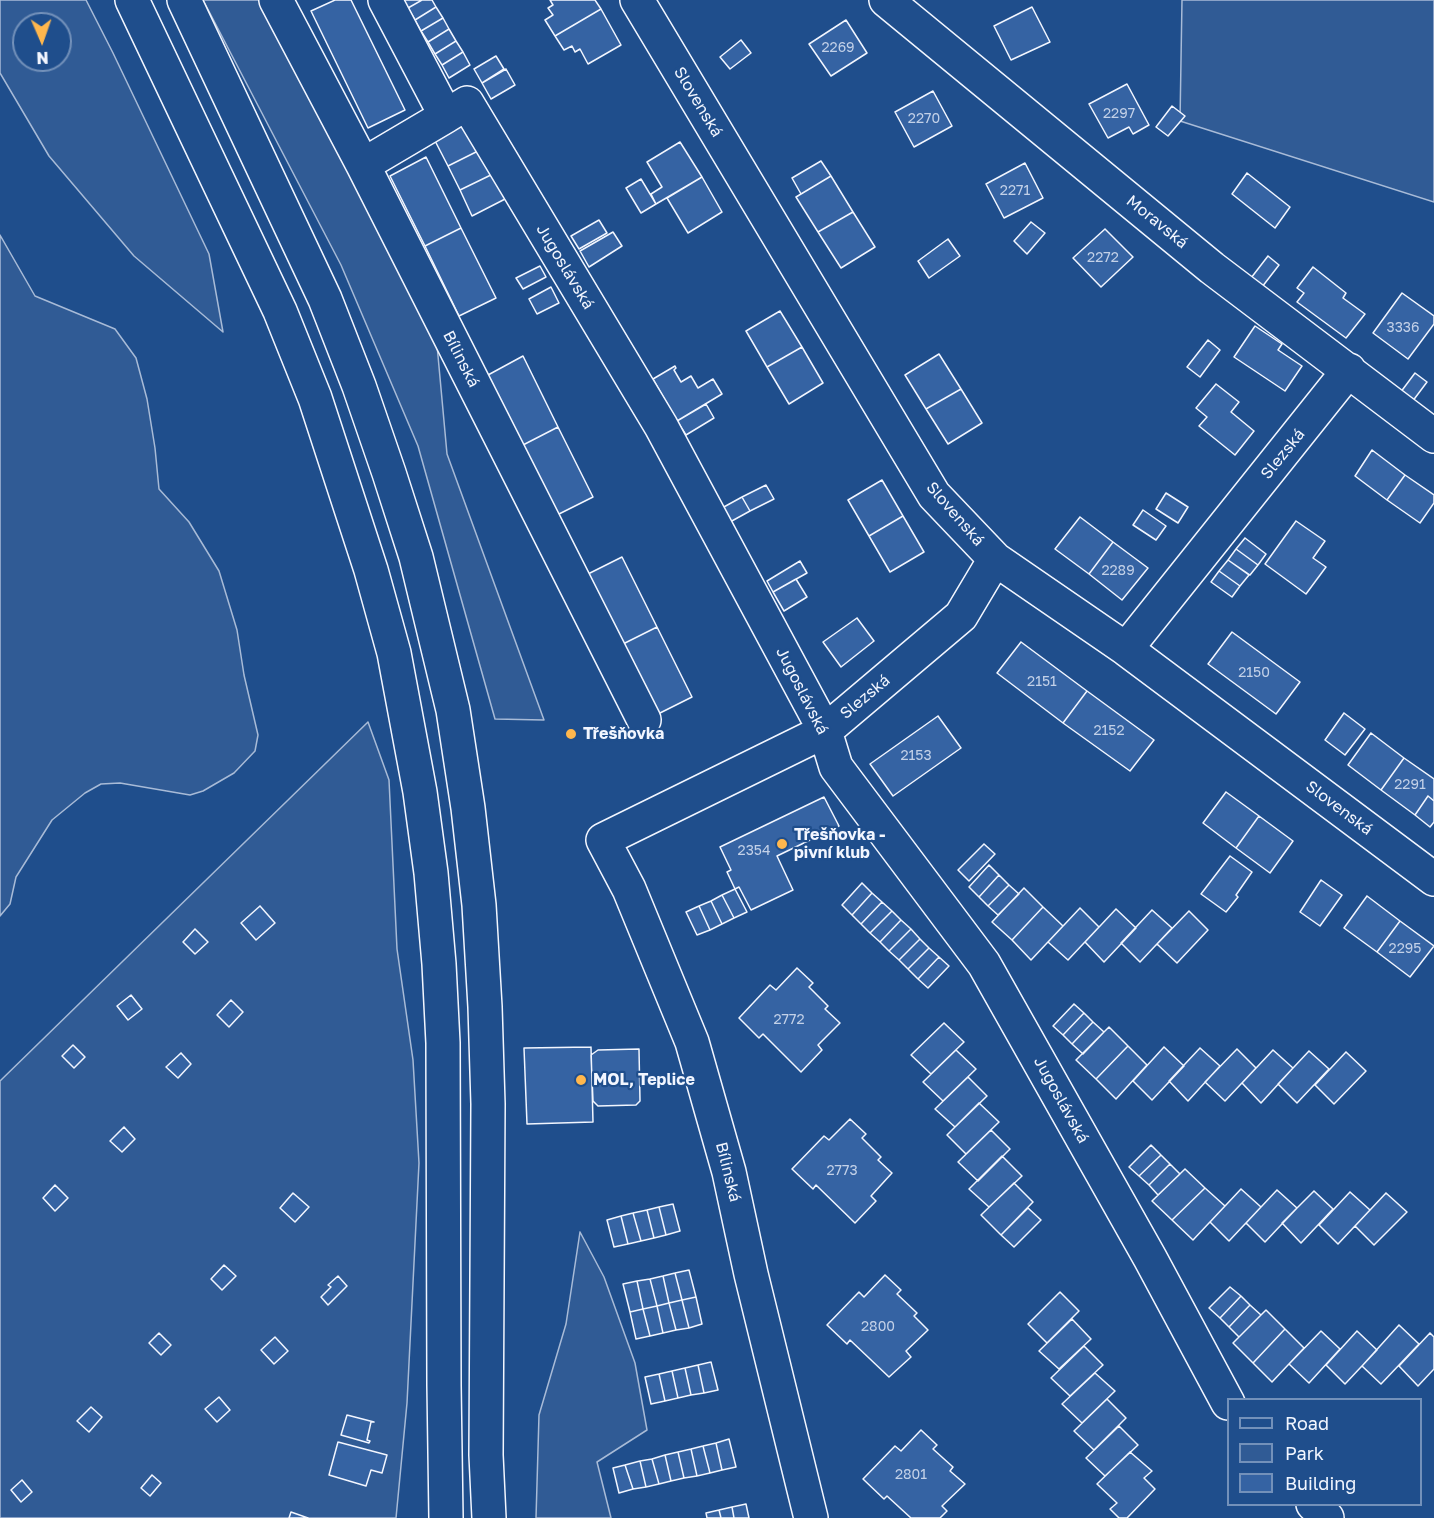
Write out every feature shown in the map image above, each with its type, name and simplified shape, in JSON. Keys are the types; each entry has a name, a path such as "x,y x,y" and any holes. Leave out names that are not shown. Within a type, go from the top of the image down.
{"main road":[{"path":"132,0 280,311 315,398 371,570 394,653 420,792 431,873 439,964 443,1044 446,1518"},
{"path":"184,0 325,299 359,386 416,557 453,710 468,808 479,905 485,1007 488,1104 486,1455 489,1518"},
{"name":"Bílinská","path":"276,0 363,165 644,720"},
{"path":"363,165 446,116 385,0"},
{"name":"Slovenská","path":"637,0 934,495 994,560 1126,649 1434,879"},
{"name":"Moravská","path":"886,0 1212,268 1434,436"},
{"name":"Jugoslávská","path":"446,116 467,103 661,426 825,731 836,767 988,971 1150,1258 1227,1401"},
{"name":"Slezská","path":"1126,649 1349,370"},
{"name":"Slezská","path":"603,840 825,731 961,616 994,560"},
{"name":"Bílinská","path":"603,840 629,889 693,1042 729,1172 751,1274 811,1518"},
{"path":"430,1518 444,1385"},
{"path":"1315,1506 1327,1518"}],"green space":[{"path":"0,0 86,0 209,254 223,332 134,256 49,156 0,73"},
{"path":"203,0 265,0 436,334 447,454 544,720 495,719 418,446 341,265"},
{"path":"1182,0 1434,0 1434,202 1180,121"},
{"path":"0,235 35,296 115,329 136,358 147,399 159,489 189,522 219,571 237,630 244,675 258,735 255,751 234,773 203,791 190,795 120,783 101,784 85,793 52,820 16,877 10,904 0,916"},
{"path":"368,722 389,780 397,949 413,1060 419,1163 407,1403 396,1518 0,1518 0,1081"},
{"path":"580,1232 604,1277 635,1363 647,1430 597,1462 611,1518 536,1518 539,1415 566,1324"}],"building":[{"path":"335,0 351,0 405,110 368,128 311,11"},
{"path":"403,0 422,0 408,8"},
{"path":"422,0 432,0 436,7 415,20 408,8"},
{"path":"550,0 595,0 601,9 555,36 545,20 553,15 548,8 553,5"},
{"path":"436,7 443,18 421,31 415,20"},
{"path":"1032,7 1050,42 1011,60 994,26"},
{"path":"601,9 621,45 588,64 580,49 575,52 572,46 564,50 555,36"},
{"path":"443,18 449,29 428,42 421,31"},
{"path":"846,20 867,53 831,76 809,44"},
{"path":"449,29 456,41 435,54 428,42"},
{"path":"741,40 751,53 730,69 720,57"},
{"path":"456,41 463,52 442,65 435,54"},
{"path":"463,52 470,65 449,78 442,65"},
{"path":"496,56 504,69 482,83 474,69"},
{"path":"506,69 515,85 491,99 482,83"},
{"path":"1127,84 1149,125 1133,134 1129,127 1108,138 1089,104"},
{"path":"933,91 952,126 914,147 895,112"},
{"path":"1172,106 1185,116 1168,136 1156,127"},
{"path":"463,120 478,151 448,166 432,135"},
{"path":"680,142 702,177 656,204 651,194 662,187 647,162"},
{"path":"478,151 497,172 460,190 448,166"},
{"path":"426,157 461,228 425,246 390,176"},
{"path":"821,161 831,176 801,194 792,178"},
{"path":"1025,163 1043,198 1004,218 986,184"},
{"path":"497,172 509,197 472,216 460,190"},
{"path":"1247,173 1290,207 1275,228 1232,194"},
{"path":"831,176 853,212 818,232 796,197"},
{"path":"702,177 722,212 688,233 667,198"},
{"path":"641,179 656,204 641,213 626,188"},
{"path":"853,212 875,247 841,268 818,232"},
{"path":"599,220 607,233 579,249 571,236"},
{"path":"1031,222 1045,233 1027,254 1014,241"},
{"path":"461,228 496,298 459,316 425,246"},
{"path":"1105,229 1133,257 1101,287 1073,258"},
{"path":"613,232 622,246 589,267 580,251"},
{"path":"948,239 960,256 929,278 918,261"},
{"path":"1268,256 1279,265 1262,287 1251,278"},
{"path":"540,266 546,277 523,289 516,278"},
{"path":"1313,267 1346,293 1343,298 1365,314 1346,338 1297,302 1304,293 1297,288"},
{"path":"551,287 559,303 537,314 529,299"},
{"path":"1402,293 1434,316 1434,324 1408,359 1373,333"},
{"path":"780,311 802,347 767,367 746,331"},
{"path":"1255,326 1282,344 1278,350 1302,366 1285,391 1234,357"},
{"path":"1208,340 1220,350 1200,377 1187,367"},
{"path":"802,347 823,383 789,404 767,367"},
{"path":"939,354 961,389 926,409 905,375"},
{"path":"523,356 558,427 523,445 488,375"},
{"path":"675,366 674,370 681,382 691,376 698,388 713,379 722,394 677,421 653,379"},
{"path":"1415,373 1427,382 1412,402 1400,393"},
{"path":"1216,384 1239,402 1231,412 1254,431 1235,455 1199,426 1207,417 1196,408"},
{"path":"961,389 982,423 948,444 926,409"},
{"path":"706,404 714,418 686,435 677,421"},
{"path":"558,427 593,497 557,515 523,445"},
{"path":"1372,450 1405,475 1387,500 1355,476"},
{"path":"1405,475 1434,495 1434,503 1420,523 1387,500"},
{"path":"882,480 903,516 869,536 848,500"},
{"path":"766,485 774,499 750,511 742,497"},
{"path":"1166,493 1188,507 1178,523 1156,509"},
{"path":"742,497 750,511 730,522 722,508"},
{"path":"1143,510 1166,526 1156,540 1133,525"},
{"path":"903,516 924,552 890,572 869,536"},
{"path":"1080,517 1113,542 1089,574 1055,549"},
{"path":"1296,521 1325,541 1313,558 1326,567 1306,594 1265,564"},
{"path":"1245,538 1266,554 1258,565 1236,549"},
{"path":"1113,542 1148,568 1122,600 1089,574"},
{"path":"1236,549 1258,565 1250,575 1228,560"},
{"path":"622,557 657,627 621,645 586,575"},
{"path":"1228,560 1249,575 1240,586 1219,571"},
{"path":"800,561 807,573 773,592 767,581"},
{"path":"1219,571 1240,586 1232,597 1211,582"},
{"path":"796,579 807,597 784,611 773,592"},
{"path":"857,618 874,641 841,667 823,642"},
{"path":"657,627 692,697 656,715 621,645"},
{"path":"1232,632 1300,682 1276,714 1208,664"},
{"path":"1021,642 1087,691 1063,723 997,673"},
{"path":"1087,691 1154,740 1130,771 1063,723"},
{"path":"1344,713 1365,729 1345,755 1325,740"},
{"path":"938,716 961,748 893,796 870,764"},
{"path":"1371,733 1404,758 1381,790 1348,765"},
{"path":"1404,758 1434,779 1434,801 1428,796 1415,815 1381,790"},
{"path":"1226,792 1259,816 1236,848 1203,823"},
{"path":"1428,796 1434,801 1434,822 1430,827 1415,815"},
{"path":"824,797 839,826 777,856 793,890 751,910 739,887 735,889 727,872 731,870 720,847"},
{"path":"1259,816 1293,841 1270,873 1236,848"},
{"path":"984,844 995,854 969,881 958,870"},
{"path":"1230,856 1252,872 1236,895 1238,897 1226,912 1201,894"},
{"path":"989,865 999,875 979,897 969,887"},
{"path":"999,875 1009,885 988,906 979,897"},
{"path":"1321,880 1342,895 1320,926 1300,912"},
{"path":"862,883 872,893 852,915 842,905"},
{"path":"1009,885 1019,894 998,915 988,906"},
{"path":"1024,888 1043,907 1012,940 992,922"},
{"path":"735,889 747,912 734,918 722,895"},
{"path":"872,893 882,902 861,924 852,915"},
{"path":"722,895 734,918 722,924 711,901"},
{"path":"1367,896 1400,921 1377,952 1344,928"},
{"path":"711,901 722,924 710,930 699,906"},
{"path":"882,902 892,911 870,933 861,924"},
{"path":"260,906 275,923 256,940 241,923"},
{"path":"699,906 710,930 697,935 686,912"},
{"path":"1043,907 1063,926 1031,960 1012,940"},
{"path":"1080,908 1099,927 1068,960 1048,942"},
{"path":"1116,909 1136,928 1104,962 1085,942"},
{"path":"1152,910 1172,928 1140,962 1121,943"},
{"path":"892,911 901,920 880,942 870,933"},
{"path":"1189,911 1208,930 1177,963 1157,944"},
{"path":"901,920 911,929 889,951 880,942"},
{"path":"1400,921 1434,946 1410,977 1377,952"},
{"path":"195,929 208,942 195,954 183,942"},
{"path":"911,929 920,939 899,960 889,951"},
{"path":"920,939 929,948 908,969 899,960"},
{"path":"929,948 939,957 918,979 908,969"},
{"path":"939,957 949,966 928,988 918,979"},
{"path":"797,968 813,983 809,987 828,1006 825,1009 840,1023 818,1045 822,1050 801,1072 763,1034 759,1038 739,1018 770,985 776,990"},
{"path":"131,995 142,1009 128,1020 117,1006"},
{"path":"231,1000 243,1012 229,1027 217,1015"},
{"path":"1074,1004 1084,1013 1063,1035 1053,1026"},
{"path":"1084,1013 1093,1022 1072,1044 1063,1035"},
{"path":"1093,1022 1104,1032 1083,1054 1072,1044"},
{"path":"944,1023 964,1042 931,1074 911,1055"},
{"path":"1109,1027 1128,1046 1096,1079 1076,1060"},
{"path":"73,1045 85,1057 74,1068 62,1056"},
{"path":"1128,1046 1147,1065 1116,1099 1096,1079"},
{"path":"591,1047 593,1122 527,1124 524,1048"},
{"path":"1164,1047 1184,1066 1152,1100 1133,1081"},
{"path":"1200,1048 1220,1066 1188,1101 1169,1081"},
{"path":"639,1049 640,1101 636,1105 598,1106 593,1101 591,1055 598,1050"},
{"path":"1237,1049 1256,1068 1225,1101 1205,1082"},
{"path":"956,1050 976,1069 943,1101 923,1082"},
{"path":"1273,1050 1293,1068 1261,1103 1242,1083"},
{"path":"1309,1051 1329,1069 1297,1103 1278,1084"},
{"path":"1346,1052 1366,1071 1334,1104 1315,1085"},
{"path":"181,1053 191,1064 178,1078 166,1067"},
{"path":"968,1077 987,1096 955,1127 935,1109"},
{"path":"979,1103 999,1122 966,1154 947,1135"},
{"path":"850,1119 866,1134 862,1138 881,1157 878,1160 892,1173 871,1196 876,1201 855,1223 816,1185 813,1189 792,1169 824,1136 829,1140"},
{"path":"124,1127 135,1139 122,1152 110,1141"},
{"path":"991,1130 1010,1149 978,1181 958,1162"},
{"path":"1151,1145 1161,1155 1139,1176 1129,1167"},
{"path":"1161,1155 1170,1164 1149,1185 1139,1176"},
{"path":"1002,1156 1022,1176 989,1207 969,1189"},
{"path":"1170,1164 1180,1174 1158,1195 1149,1185"},
{"path":"1185,1169 1205,1188 1172,1220 1152,1201"},
{"path":"1014,1183 1033,1202 1001,1235 981,1215"},
{"path":"55,1185 68,1198 55,1211 43,1198"},
{"path":"1205,1188 1225,1206 1193,1240 1172,1220"},
{"path":"1241,1189 1261,1207 1229,1241 1210,1222"},
{"path":"1277,1190 1297,1208 1265,1242 1246,1223"},
{"path":"1314,1191 1333,1209 1301,1243 1282,1223"},
{"path":"1350,1192 1370,1210 1338,1244 1319,1225"},
{"path":"293,1193 309,1207 295,1222 280,1208"},
{"path":"1386,1193 1407,1212 1374,1245 1355,1226"},
{"path":"673,1204 680,1231 666,1235 659,1207"},
{"path":"659,1207 666,1235 654,1238 647,1210"},
{"path":"1028,1208 1041,1220 1014,1247 1001,1235"},
{"path":"647,1210 654,1238 641,1241 633,1213"},
{"path":"633,1213 641,1241 628,1244 621,1216"},
{"path":"621,1216 628,1244 614,1247 607,1220"},
{"path":"224,1265 236,1276 222,1290 211,1279"},
{"path":"689,1270 696,1297 682,1300 675,1273"},
{"path":"675,1273 682,1300 669,1303 663,1276"},
{"path":"885,1275 901,1290 897,1294 917,1313 914,1316 928,1330 906,1351 911,1357 889,1377 850,1340 847,1344 827,1325 859,1292 864,1297"},
{"path":"338,1276 347,1286 328,1305 321,1297 331,1287 328,1285"},
{"path":"663,1276 669,1303 657,1306 650,1279"},
{"path":"650,1279 657,1306 643,1309 637,1281"},
{"path":"637,1281 643,1309 630,1312 623,1284"},
{"path":"1230,1287 1241,1296 1220,1318 1209,1308"},
{"path":"1060,1292 1079,1311 1047,1343 1028,1324"},
{"path":"1241,1296 1250,1305 1229,1327 1220,1318"},
{"path":"696,1297 702,1324 689,1328 682,1300"},
{"path":"682,1300 689,1328 676,1330 669,1303"},
{"path":"669,1303 676,1330 663,1333 657,1306"},
{"path":"1250,1305 1261,1315 1239,1337 1229,1327"},
{"path":"657,1306 663,1333 650,1336 643,1309"},
{"path":"643,1309 650,1336 636,1339 630,1312"},
{"path":"1266,1310 1285,1329 1253,1363 1233,1343"},
{"path":"1072,1319 1091,1339 1059,1369 1039,1351"},
{"path":"1399,1325 1419,1344 1381,1384 1362,1366"},
{"path":"1285,1329 1304,1348 1272,1382 1253,1363"},
{"path":"1321,1331 1340,1349 1309,1383 1289,1364"},
{"path":"1357,1331 1377,1350 1345,1384 1326,1365"},
{"path":"159,1333 171,1345 161,1355 149,1343"},
{"path":"1430,1333 1434,1337 1434,1369 1418,1386 1399,1366"},
{"path":"275,1337 288,1351 274,1364 261,1350"},
{"path":"1084,1346 1103,1365 1070,1396 1051,1378"},
{"path":"711,1362 718,1390 704,1393 698,1365"},
{"path":"698,1365 704,1393 691,1395 685,1368"},
{"path":"685,1368 691,1395 678,1398 672,1371"},
{"path":"672,1371 678,1398 665,1401 659,1374"},
{"path":"1095,1373 1115,1391 1082,1423 1062,1404"},
{"path":"659,1374 665,1401 651,1404 645,1377"},
{"path":"219,1397 230,1410 217,1422 205,1409"},
{"path":"1107,1399 1126,1418 1094,1450 1074,1431"},
{"path":"91,1407 102,1417 89,1432 77,1421"},
{"path":"347,1415 374,1422 371,1422 367,1440 370,1441 369,1443 341,1435"},
{"path":"1119,1426 1138,1445 1105,1476 1086,1458"},
{"path":"921,1430 937,1445 933,1449 953,1467 950,1471 965,1484 942,1506 947,1511 940,1518 911,1518 887,1496 884,1499 863,1479 895,1446 901,1451"},
{"path":"729,1439 736,1467 722,1470 716,1443"},
{"path":"338,1442 387,1455 382,1473 371,1470 366,1486 329,1475"},
{"path":"716,1443 722,1470 710,1473 703,1446"},
{"path":"703,1446 710,1473 697,1476 691,1449"},
{"path":"691,1449 697,1476 684,1478 678,1452"},
{"path":"678,1452 684,1478 671,1481 665,1455"},
{"path":"1130,1452 1152,1471 1144,1478 1155,1489 1127,1518 1119,1518 1110,1509 1117,1503 1097,1484"},
{"path":"665,1455 671,1481 659,1484 652,1459"},
{"path":"652,1459 659,1484 646,1487 640,1461"},
{"path":"640,1461 646,1487 633,1489 625,1465"},
{"path":"625,1465 633,1489 619,1493 613,1468"},
{"path":"152,1475 161,1483 150,1496 141,1488"},
{"path":"22,1480 32,1492 21,1502 11,1490"},
{"path":"746,1504 749,1518 734,1518 732,1507"},
{"path":"732,1507 734,1518 721,1518 719,1510"},
{"path":"719,1510 721,1518 707,1518 706,1513"},
{"path":"291,1512 308,1518 289,1518"}],"place":[{"name":"Třešňovka","path":"571,734"},
{"name":"Třešňovka - pivní klub","path":"782,844"},
{"name":"MOL, Teplice","path":"581,1080"}]}
